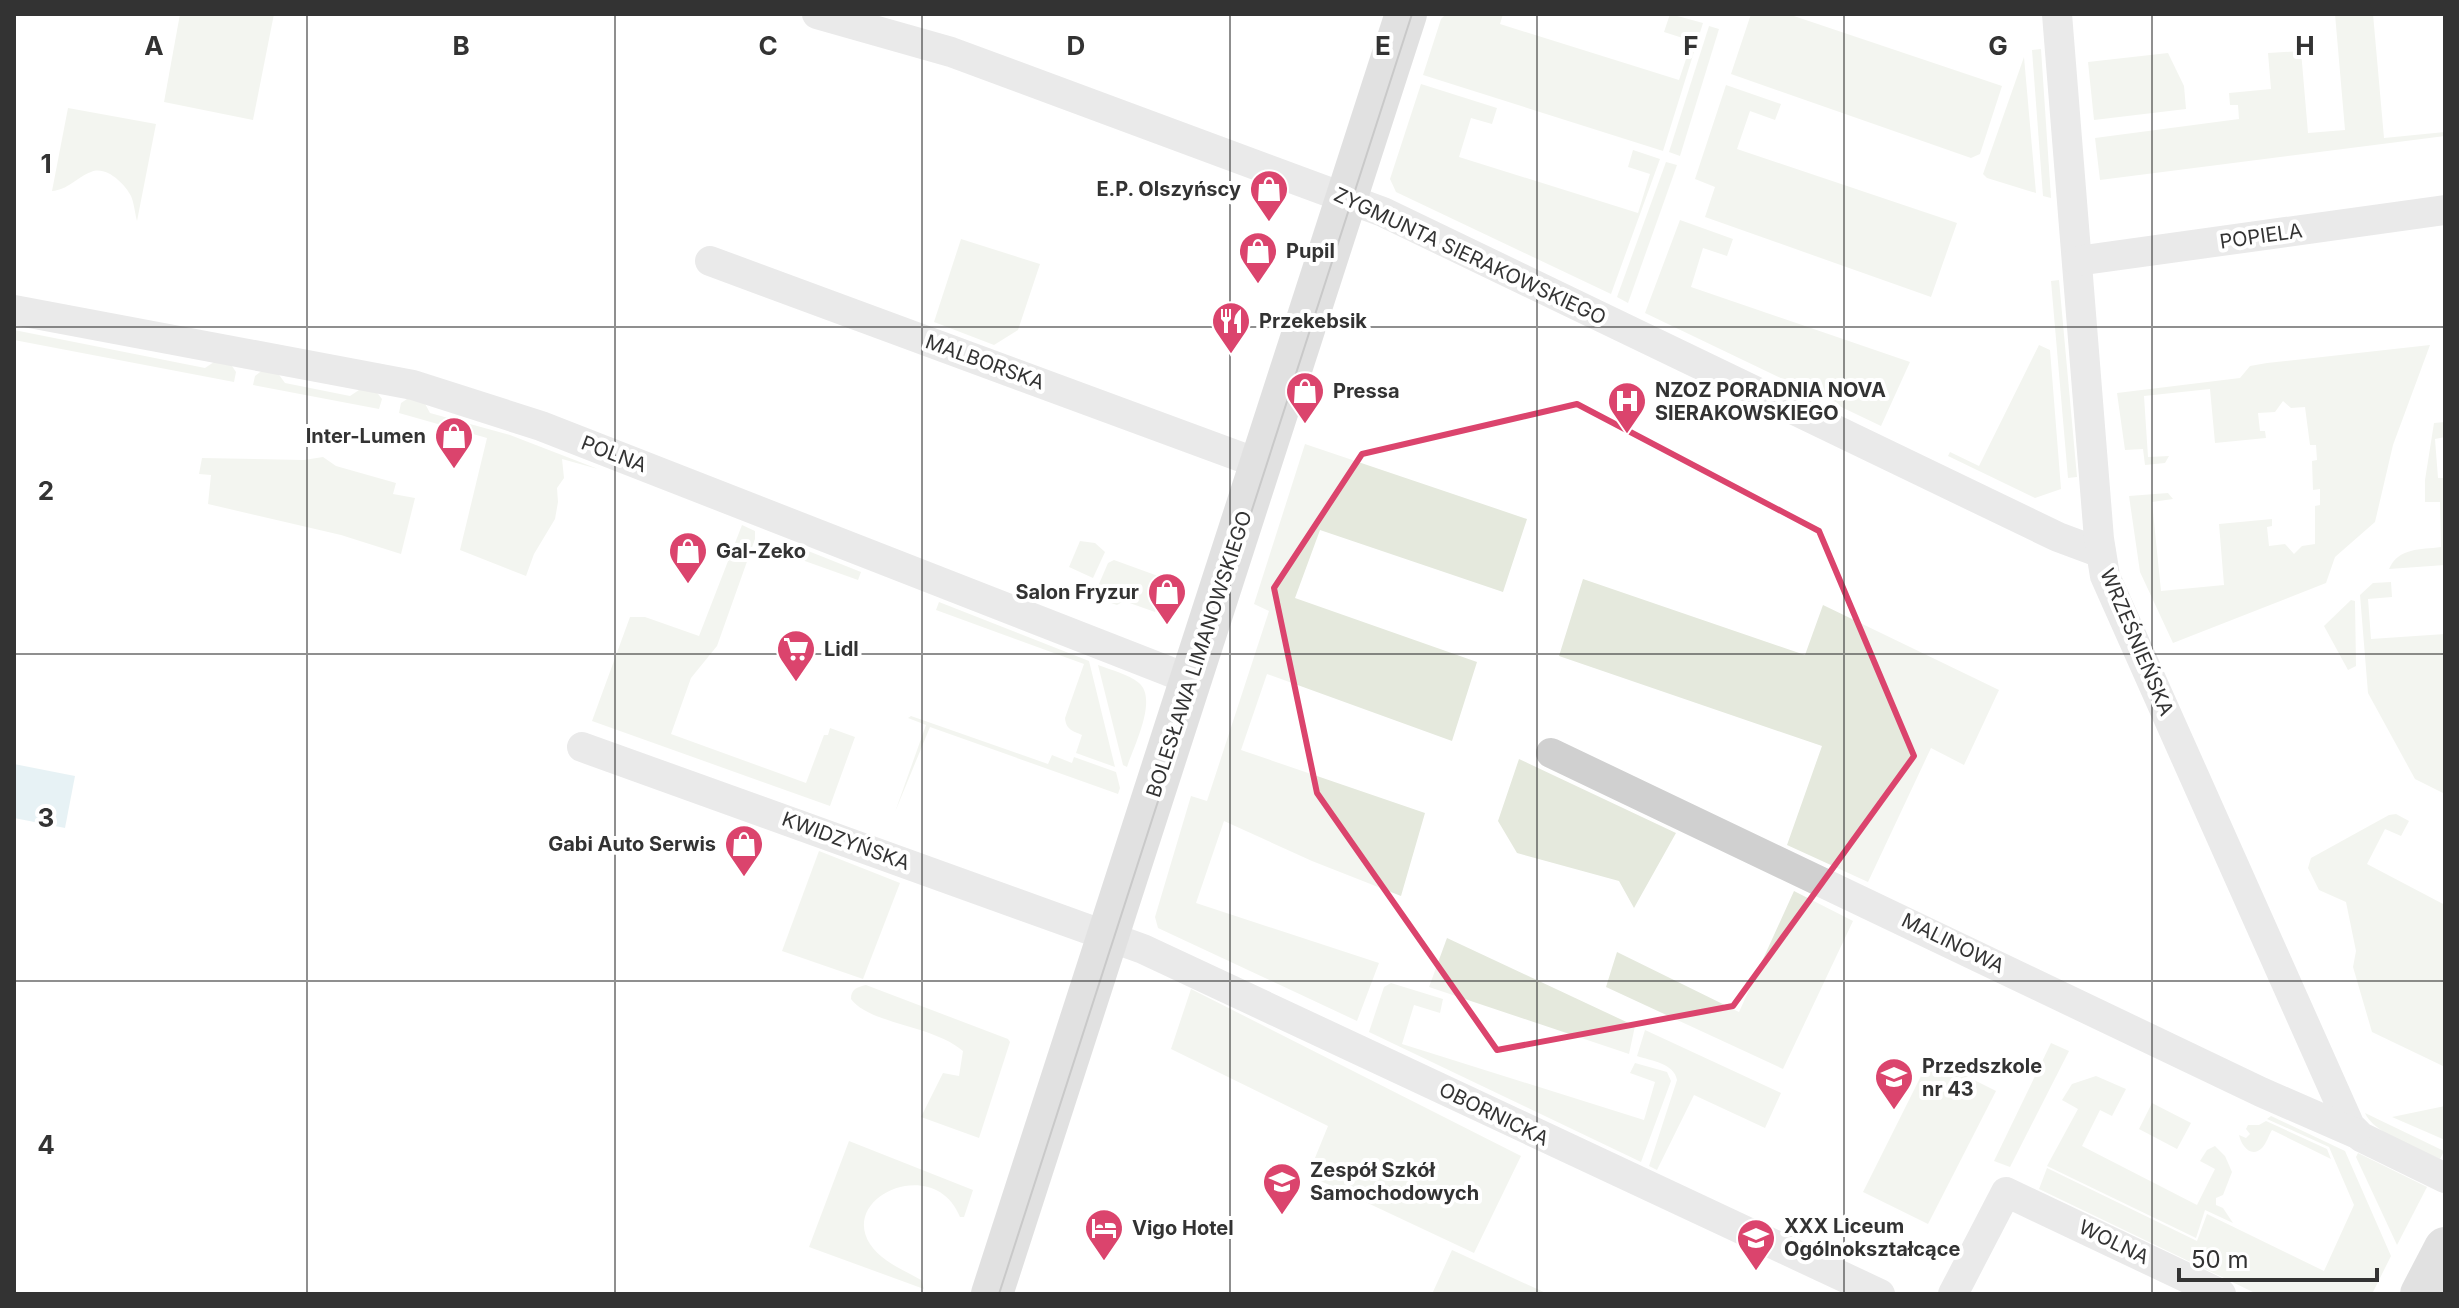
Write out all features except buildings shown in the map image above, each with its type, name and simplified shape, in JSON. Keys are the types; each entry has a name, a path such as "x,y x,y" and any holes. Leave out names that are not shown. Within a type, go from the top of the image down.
{"street":[{"name":"ZYGMUNTA SIERAKOWSKIEGO","path":"817,14 951,52 1383,212 2058,537 2101,553"},
{"name":"BOLESŁAWA LIMANOWSKIEGO","path":"992,1294 1406,14"},
{"name":"WRZEŚNIEŃSKA","path":"2057,14 2105,576 2355,1133"},
{"name":"POPIELA","path":"2077,261 2445,210"},
{"name":"MALBORSKA","path":"710,261 1260,464"},
{"name":"POLNA","path":"14,310 438,392 541,426 1191,680"},
{"name":"KWIDZYŃSKA","path":"582,747 1108,937"},
{"name":"MALINOWA","path":"1551,753 2261,1092 2355,1133"},
{"name":"OBORNICKA","path":"1108,937 1143,949 1880,1294"},
{"path":"2355,1133 2445,1178"},
{"name":"WOLNA","path":"1953,1294 2006,1192 2221,1294"},
{"path":"2421,1294 2445,1248"}],"highlighted area":[{"path":"1577,404 1819,531 1914,756 1733,1006 1497,1050 1317,793 1274,588 1362,454"}],"shaded area":[{"path":"180,14 274,14 253,120 164,102"},
{"path":"1446,14 1503,14 1500,24 1679,80 1692,41 1664,32 1670,14 1703,23 1663,151 1423,75 1441,19"},
{"path":"1751,14 1788,14 2002,86 1980,154 1971,158 1731,74"},
{"path":"2335,14 2373,14 2384,138 2445,132 2445,136 2100,180 2095,138 2239,119 2238,105 2230,105 2229,93 2271,89 2268,53 2301,51 2308,133 2345,130"},
{"path":"1709,26 1719,29 1680,156 1669,152"},
{"path":"2041,49 2051,198 2043,196 2032,50"},
{"path":"2168,53 2184,86 2186,109 2094,120 2088,62"},
{"path":"2024,57 2036,193 1987,178 1983,174"},
{"path":"1421,84 1497,108 1492,124 1471,118 1459,157 1638,213 1650,174 1628,167 1633,150 1660,159 1611,294 1396,192 1390,179"},
{"path":"1726,85 1781,104 1775,120 1750,111 1737,149 1957,223 1931,297 1705,217 1715,187 1695,179"},
{"path":"68,108 156,124 137,221 131,196 120,181 109,173 91,172 52,191"},
{"path":"1666,162 1677,165 1628,303 1617,297"},
{"path":"1680,220 1733,239 1727,256 1703,248 1691,287 1910,362 1881,426 1645,313"},
{"path":"961,239 1040,264 1018,330 994,345 934,322"},
{"path":"2059,280 2077,477 2068,478 2051,281"},
{"path":"14,330 205,368 217,360 230,363 236,372 234,382 14,340"},
{"path":"2039,345 2050,350 2061,489 2035,498 1948,456 1950,452 1979,466"},
{"path":"2430,345 2393,445 2375,522 2335,557 2326,583 2173,643 2140,572 2129,496 2168,493 2173,499 2152,502 2161,591 2224,585 2219,524 2272,519 2272,526 2267,527 2269,546 2285,544 2294,554 2302,546 2315,544 2315,506 2320,505 2320,489 2313,490 2312,461 2317,460 2316,445 2310,445 2305,407 2291,408 2283,401 2275,412 2258,413 2260,431 2265,431 2266,438 2215,443 2210,389 2144,396 2148,457 2169,456 2165,463 2145,465 2143,449 2125,450 2117,393 2240,378 2250,366 2267,363"},
{"path":"264,369 277,372 285,383 350,396 362,388 375,390 382,399 379,409 253,385 255,376"},
{"path":"410,397 423,400 430,413 510,435 598,469 562,459 564,478 557,488 555,519 534,554 526,576 460,550 487,438 399,413 401,403"},
{"path":"2445,422 2445,437 2435,439 2438,478 2445,478 2445,565 2389,569 2404,553 2441,547 2440,502 2425,502 2425,480 2434,423"},
{"path":"1305,444 1527,519 1503,592 1320,530 1295,598 1477,662 1452,741 1267,674 1241,750 1425,813 1401,896 1312,861 1224,821 1196,903 1379,963 1357,1021 1158,928 1155,917 1191,796 1207,801 1269,611 1254,604"},
{"path":"323,457 336,466 396,483 393,494 415,498 401,554 341,535 208,504 211,475 199,474 202,458 304,460"},
{"path":"742,525 755,531 755,539 717,646 691,678 671,734 806,783 824,735 828,735 830,728 855,737 830,806 592,721 630,617 645,617 699,636"},
{"path":"783,541 861,572 858,580 774,550"},
{"path":"1080,541 1095,543 1105,552 1093,578 1069,567"},
{"path":"1114,560 1180,584 1170,615 1165,615 1166,608 1158,606 1155,612 1124,601 1117,605 1108,602 1112,593 1099,587 1099,584 1108,563"},
{"path":"1583,579 1805,655 1823,605 1999,690 1964,765 1931,748 1868,882 1787,845 1822,746 1559,656"},
{"path":"2391,582 2392,597 2368,599 2371,639 2445,634 2445,794 2415,779 2368,693 2360,595 2373,583"},
{"path":"2351,600 2355,601 2356,666 2348,670 2324,626"},
{"path":"939,602 1089,661 1115,767 1076,753 1082,735 1070,730 1066,722 1084,664 936,610"},
{"path":"1098,665 1130,677 1144,690 1143,723 1127,767 1123,765"},
{"path":"911,716 1048,764 1052,755 1072,763 1074,757 1116,772 1120,788 1118,794 930,727 895,812 926,725 908,718"},
{"path":"1519,759 1676,833 1634,908 1619,881 1517,853 1498,821"},
{"path":"2396,814 2409,821 2401,836 2385,829 2367,864 2445,905 2445,1067 2372,1032 2353,967 2356,951 2346,902 2319,890 2308,868 2311,858"},
{"path":"819,851 900,883 863,979 782,951"},
{"path":"1794,891 1853,921 1783,1069 1606,987 1617,952 1739,1012"},
{"path":"1447,938 1635,1026 1629,1054 1429,987"},
{"path":"1391,983 1443,999 1440,1013 1414,1005 1402,1044 1644,1120 1655,1082 1630,1073 1635,1063 1667,1072 1671,1081 1641,1162 1369,1032 1384,987"},
{"path":"866,985 1008,1039 1010,1042 979,1138 921,1117 943,1073 959,1076 963,1051 935,1035 886,1020 860,1007 851,996 855,989"},
{"path":"1191,989 1521,1156 1474,1253 1308,1175 1328,1126 1171,1049"},
{"path":"1645,1030 1781,1093 1765,1128 1694,1095 1657,1170 1649,1166 1677,1080 1667,1066 1637,1056"},
{"path":"2051,1043 2069,1051 2010,1167 1994,1161"},
{"path":"1930,1058 1996,1091 1928,1224 1863,1192"},
{"path":"2096,1076 2126,1089 2112,1116 2100,1110 2082,1146 2197,1205 2215,1169 2200,1161 2207,1150 2215,1146 2225,1156 2232,1172 2223,1195 2216,1198 2216,1205 2223,1208 2233,1223 2205,1210 2196,1238 2047,1166 2078,1109 2062,1100 2072,1084"},
{"path":"2152,1103 2191,1123 2177,1149 2139,1129"},
{"path":"2445,1106 2445,1140 2392,1117"},
{"path":"2365,1113 2444,1151 2440,1159 2387,1134"},
{"path":"2271,1116 2345,1151 2391,1256 2372,1294 2257,1294 2039,1189 2047,1168 2197,1241 2207,1214 2324,1271 2354,1205 2329,1147 2267,1119"},
{"path":"2266,1121 2327,1149 2331,1159 2272,1130 2262,1148 2250,1151 2239,1135 2246,1138 2250,1134 2246,1129 2248,1125"},
{"path":"849,1141 973,1190 964,1217 960,1217 948,1198 931,1188 912,1185 894,1189 878,1198 867,1211 864,1226 870,1244 887,1261 921,1280 924,1289 809,1247"},
{"path":"2358,1153 2427,1187 2397,1245 2356,1157"},
{"path":"1452,1250 1548,1294 1432,1294"}],"water":[{"path":"14,764 75,776 65,828 14,818"}],"tram line":[{"path":"999,1294 1412,14"}],"place":[{"name":"E.P. Olszyńscy","path":"1269,223"},
{"name":"Pupil","path":"1258,285"},
{"name":"Przekebsik","path":"1231,355"},
{"name":"Pressa","path":"1305,425"},
{"name":"NZOZ PORADNIA NOVA SIERAKOWSKIEGO","path":"1627,435"},
{"name":"Inter-Lumen","path":"454,470"},
{"name":"Gal-Zeko","path":"688,585"},
{"name":"Salon Fryzur","path":"1167,626"},
{"name":"Lidl","path":"796,683"},
{"name":"Gabi Auto Serwis","path":"744,878"},
{"name":"Przedszkole nr 43","path":"1894,1111"},
{"name":"Zespół Szkół Samochodowych","path":"1282,1216"},
{"name":"Vigo Hotel","path":"1104,1262"},
{"name":"XXX Liceum Ogólnokształcące","path":"1756,1272"}]}
